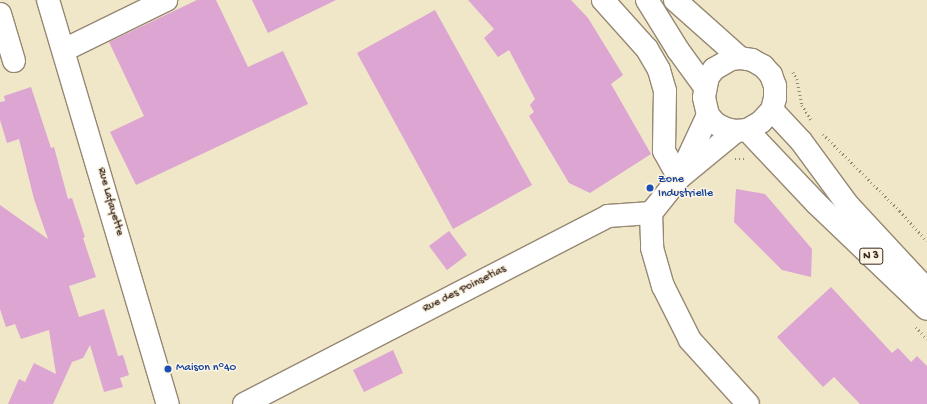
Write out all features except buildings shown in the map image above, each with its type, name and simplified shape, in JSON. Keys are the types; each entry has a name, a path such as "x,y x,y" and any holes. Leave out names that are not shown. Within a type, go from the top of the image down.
{"street":[{"name":"Rue Lafayette","path":"48,0 168,404"},
{"path":"64,50 166,0"},
{"path":"603,0 647,49 660,70 664,91 664,151 678,178"},
{"path":"648,0 678,50 705,87"},
{"path":"676,0 740,58"},
{"path":"0,14 14,61"},
{"path":"678,178 742,130 761,122 772,110 775,98 775,86 771,75 757,63 740,58 731,59 718,66 708,77 704,97 708,115 678,178 651,212 652,248 666,293 690,340 748,404"},
{"name":"N 3","path":"772,110 801,141 848,205 927,290"},
{"name":"N 3","path":"708,115 716,124 726,129 742,130 927,309"},
{"path":"816,203 848,205"},
{"name":"Rue des Poinsetias","path":"244,404 608,216 651,212"}],"path":[{"path":"820,130 900,211 927,241"},
{"path":"728,160 748,158"},
{"path":"921,332 927,339"}],"place":[{"name":"Zone Industrielle","path":"650,188"},
{"name":"Maison n°40","path":"168,369"}]}
